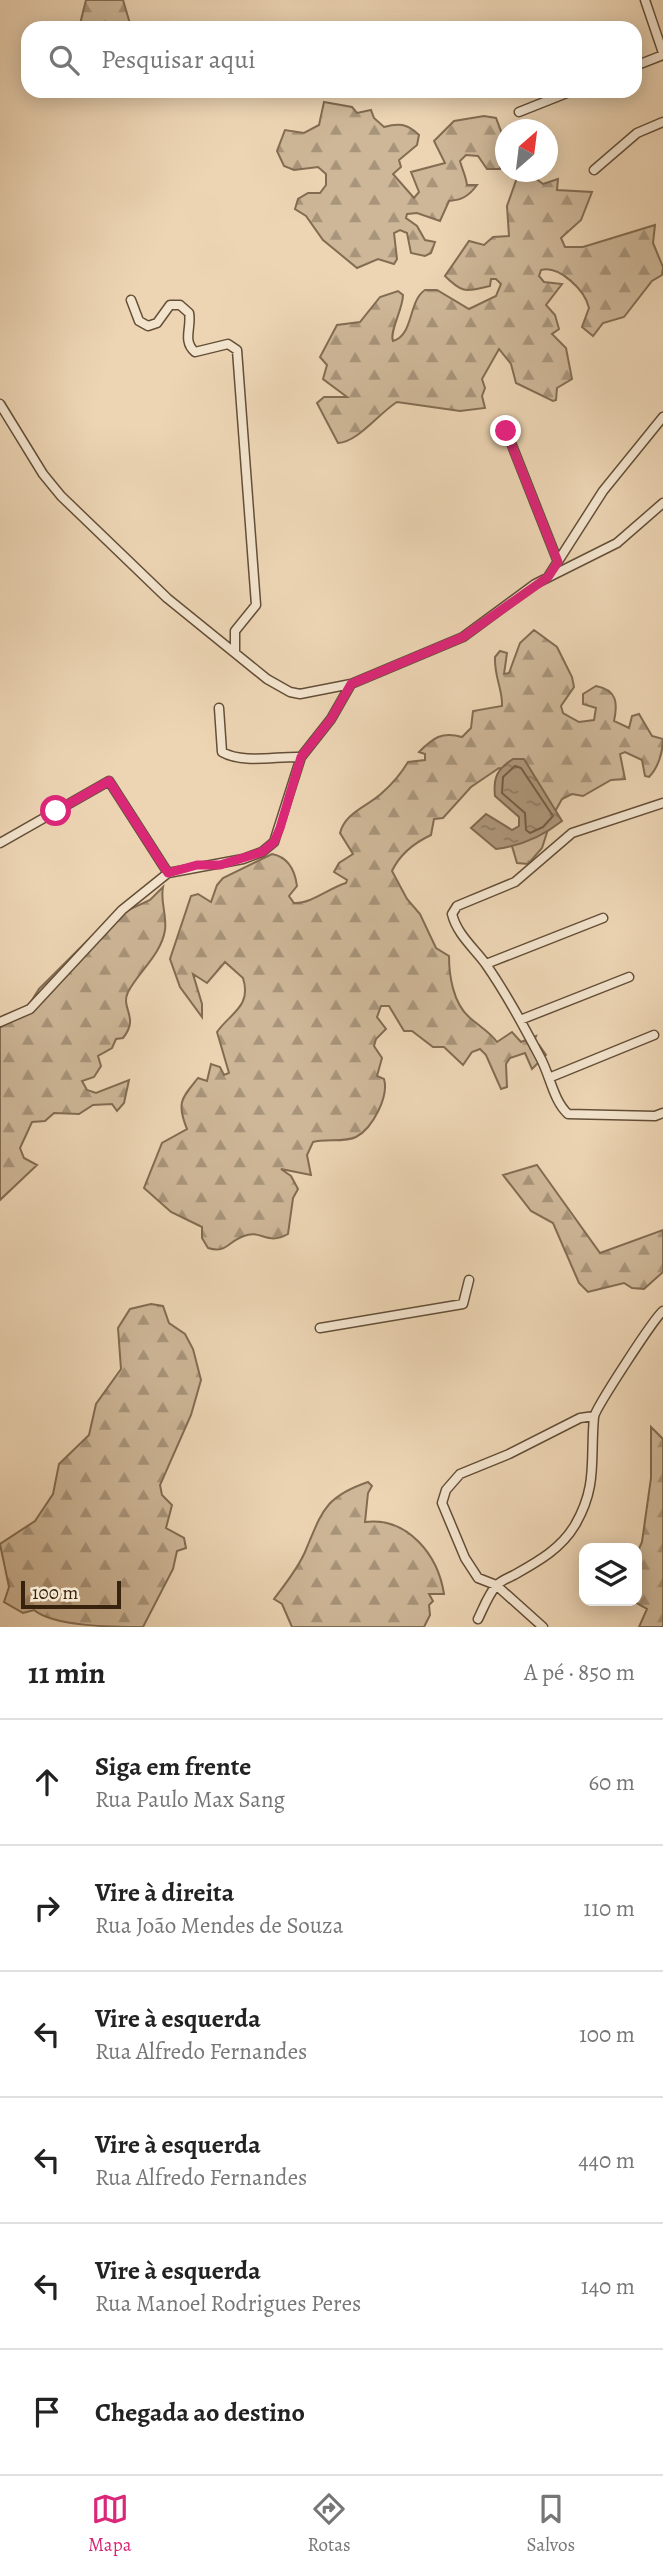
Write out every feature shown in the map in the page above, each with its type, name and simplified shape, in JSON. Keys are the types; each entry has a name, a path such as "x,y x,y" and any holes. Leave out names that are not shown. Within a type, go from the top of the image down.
{"street":[{"path":"642,63 663,54 649,20 645,0"},
{"path":"519,112 554,98"},
{"path":"594,170 637,132 663,122"},
{"path":"131,300 139,321 148,326 157,323 170,305 180,305 189,313 191,325 187,335 190,347 195,352 228,344 237,350 256,605 235,631 235,651"},
{"path":"0,404 43,474 61,496 167,598 235,651 267,680 300,694 351,684 463,637 548,577 617,543 663,503"},
{"path":"548,577 603,491 663,417"},
{"path":"504,425 558,562"},
{"path":"0,1022 30,1009 112,920 168,873 197,865 220,865 262,852 274,842 301,757 331,719 351,684"},
{"path":"219,708 222,752 252,760 268,756 301,757"},
{"path":"0,843 109,781 168,873"},
{"path":"663,803 582,828 561,841 515,882 457,906 454,910 455,925 486,964 520,1020 551,1077 559,1105 568,1114 655,1116 663,1113"},
{"path":"486,964 603,918"},
{"path":"520,1020 629,977"},
{"path":"551,1077 654,1035"},
{"path":"320,1328 463,1304 469,1280"},
{"path":"478,1619 496,1585 547,1555 565,1540 575,1526 584,1508 594,1474 594,1416 644,1332 663,1311"},
{"path":"543,1627 496,1585 478,1578 465,1558 442,1503 446,1490 460,1474 509,1454 580,1418 594,1416"}],"green space":[{"path":"86,0 123,0 129,21 81,21"},
{"path":"324,102 352,107 357,113 371,110 374,118 384,127 402,125 410,128 419,135 417,145 399,160 401,167 393,174 414,198 419,192 411,172 445,163 434,141 454,121 484,116 496,118 495,169 487,169 478,156 466,155 460,161 467,185 477,185 471,192 449,201 440,221 417,213 407,214 406,218 417,226 425,240 435,242 431,253 425,256 411,253 407,233 400,230 394,233 397,259 394,264 378,259 357,268 323,240 306,216 295,209 298,199 308,193 320,193 326,185 326,174 318,167 294,170 284,166 277,151 285,130 304,133 319,125"},
{"path":"515,182 558,182 557,190 592,192 581,220 561,238 565,247 583,247 655,225 653,243 663,267 662,275 652,281 624,317 603,323 593,336 582,327 589,308 577,287 556,271 541,270 539,276 544,282 562,284 546,305 555,315 559,329 552,334 566,348 572,379 557,388 556,400 516,383 511,364 499,349 482,379 485,408 460,411 397,402 353,438 338,443 317,403 324,397 347,397 323,379 327,365 320,357 337,325 360,322 380,297 398,291 403,295 393,341 400,338 404,332 416,302 425,290 437,290 469,309 496,296 501,284 496,279 491,279 490,286 466,290 445,276 469,241 484,245 493,237 509,236 507,206"},
{"path":"534,630 557,647 572,677 574,687 561,706 563,713 579,722 594,720 596,708 583,704 583,694 596,686 608,691 616,703 614,721 629,728 632,716 639,714 652,736 663,739 655,769 649,777 645,776 642,760 625,752 620,754 625,779 611,780 583,796 572,794 562,799 552,817 542,848 528,864 517,863 511,843 529,805 510,770 499,768 471,787 443,818 434,819 431,835 409,849 392,871 407,899 420,914 436,948 449,956 453,988 459,1004 469,1017 497,1042 512,1032 521,1042 536,1036 531,1048 539,1045 546,1055 532,1069 525,1053 510,1058 506,1064 507,1087 501,1089 486,1055 480,1049 472,1052 463,1065 444,1047 433,1047 412,1031 404,1031 389,1006 381,1006 377,1017 386,1029 376,1039 374,1046 382,1058 377,1076 384,1079 385,1086 382,1102 374,1119 356,1137 313,1142 307,1155 311,1175 281,1169 291,1176 298,1189 293,1198 288,1234 269,1238 250,1234 224,1248 208,1248 202,1238 202,1227 171,1212 144,1188 162,1143 187,1129 181,1106 188,1091 198,1078 207,1081 211,1064 220,1067 224,1075 229,1073 217,1032 238,1009 245,996 243,978 225,962 207,983 193,974 202,1004 202,1017 180,987 170,959 191,896 198,894 211,902 217,885 223,878 272,854 286,861 292,870 297,886 289,896 294,903 307,901 346,883 347,880 334,872 339,863 353,854 340,833 347,820 386,789 408,762 425,760 425,754 419,752 429,743 443,735 462,737 471,728 473,711 502,706 495,657 500,651 507,653 504,674 509,673 520,643"},
{"path":"163,887 163,939 128,992 128,1031 123,1038 116,1039 112,1048 98,1056 101,1066 94,1077 82,1081 87,1090 96,1093 129,1080 124,1103 117,1111 112,1104 93,1105 79,1114 54,1113 45,1121 32,1122 20,1148 24,1158 37,1165 0,1200 0,1028 27,1008 39,989 109,919 150,900"},
{"path":"537,1165 600,1253 663,1230 663,1272 644,1289 632,1288 624,1283 588,1292 579,1283 553,1223 531,1211 503,1175"},
{"path":"151,1304 163,1306 169,1323 185,1334 193,1349 201,1380 191,1415 160,1485 162,1495 172,1505 166,1528 184,1538 186,1548 177,1551 173,1569 143,1627 86,1625 56,1620 34,1610 23,1613 4,1602 9,1587 0,1544 35,1521 53,1494 59,1464 89,1435 96,1404 121,1369 118,1328 130,1309"},
{"path":"651,1427 663,1439 663,1627 639,1627 647,1609 642,1606 642,1543 651,1478"},
{"path":"368,1482 372,1486 368,1493 365,1522 395,1526 418,1542 435,1566 444,1594 429,1594 433,1601 429,1605 430,1615 424,1627 292,1627 282,1604 274,1599 298,1565 326,1508 342,1494"}],"water":[{"path":"513,759 524,759 562,821 531,840 496,849 471,828 486,814 512,830 519,826 519,817 495,796 497,775 503,766"}],"route":[{"path":"56,811 109,781 168,873 197,865 220,865 243,859 262,852 274,842 301,757 331,719 351,684 373,672 463,637 548,577 558,562 506,431"}]}
